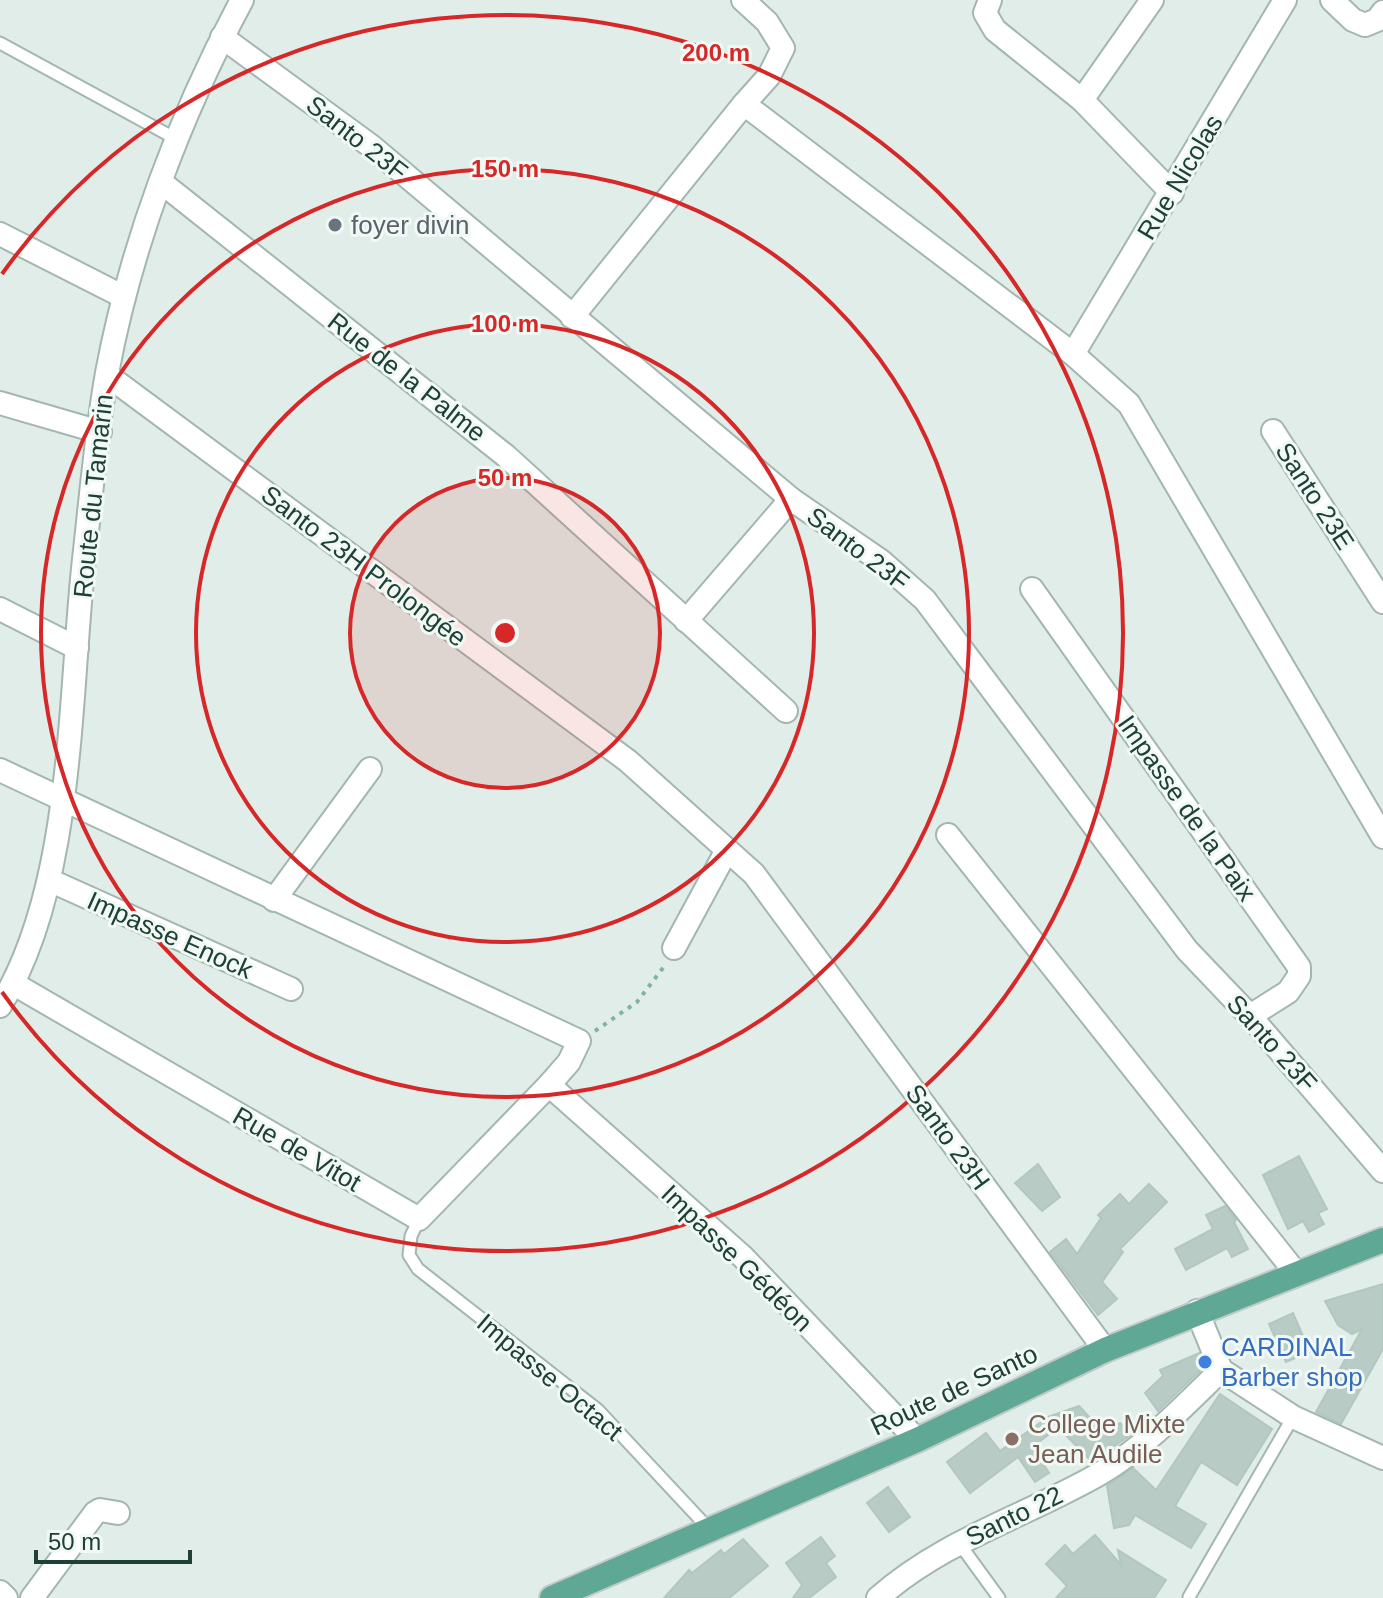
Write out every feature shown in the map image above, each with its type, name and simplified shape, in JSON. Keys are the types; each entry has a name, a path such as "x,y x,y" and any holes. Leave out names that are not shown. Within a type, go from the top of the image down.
{"main road":[{"name":"Route de Santo","path":"552,1598 711,1532 917,1440 1105,1350 1197,1311 1383,1240"}],"street":[{"name":"Route du Tamarin","path":"0,1006 14,984 49,880 62,801 107,375 124,297 178,140 222,37 242,0"},
{"path":"572,317 769,76 783,48 767,22 743,0"},
{"path":"990,0 985,13 995,30 1082,100 1172,193"},
{"path":"1082,100 1152,0"},
{"name":"Rue Nicolas","path":"1073,354 1285,0"},
{"path":"1332,0 1353,20 1365,25 1377,20 1383,12"},
{"name":"Santo 23F","path":"222,37 371,146 791,499 881,561 925,600 1187,950 1250,1016 1383,1171"},
{"path":"744,104 1073,354 1129,404 1383,837"},
{"name":"Rue de la Palme","path":"162,183 506,456 786,711"},
{"path":"0,234 124,297"},
{"name":"Santo 23H Prolongée","path":"107,375 628,761 754,874 792,924"},
{"path":"0,403 100,432"},
{"name":"Santo 23E","path":"1273,431 1383,602"},
{"path":"686,621 791,499"},
{"name":"Impasse de la Paix","path":"1032,589 1299,967 1299,976 1288,992 1250,1016"},
{"path":"0,609 77,648"},
{"path":"274,900 370,769"},
{"path":"0,770 579,1041 569,1062 549,1085 419,1219"},
{"path":"948,835 1296,1273"},
{"path":"671,955 727,850"},
{"name":"Impasse Enock","path":"49,880 291,989"},
{"name":"Santo 23H","path":"792,924 1105,1350"},
{"name":"Rue de Vitot","path":"14,984 419,1219"},
{"name":"Impasse Gédéon","path":"549,1085 743,1257 917,1440"},
{"path":"1197,1311 1221,1370 1293,1417 1383,1458"},
{"name":"Santo 22","path":"878,1598 905,1575 959,1542 1104,1471 1169,1421 1221,1370"},
{"path":"32,1598 95,1513 100,1510 118,1513"},
{"path":"0,1592 6,1598"}],"lane":[{"path":"0,43 178,140"},
{"name":"Impasse Octact","path":"419,1219 411,1236 409,1255 418,1269 598,1410 711,1532"},
{"path":"1189,1597 1293,1417"},
{"path":"959,1542 999,1598"}],"path":[{"path":"579,1041 637,1002 671,955"}],"building":[{"path":"1299,1156 1327,1209 1318,1213 1324,1224 1309,1232 1303,1221 1288,1229 1263,1175"},
{"path":"1038,1164 1060,1197 1042,1211 1015,1183"},
{"path":"1149,1184 1167,1202 1120,1249 1123,1252 1102,1282 1117,1299 1098,1315 1050,1252 1066,1239 1077,1254 1101,1218 1098,1215 1120,1194 1129,1204"},
{"path":"1225,1206 1236,1220 1234,1222 1248,1249 1232,1257 1227,1248 1186,1270 1175,1249 1213,1229 1206,1215"},
{"path":"1383,1284 1383,1349 1341,1424 1316,1412 1362,1329 1352,1334 1338,1325 1325,1301"},
{"path":"1293,1313 1310,1352 1286,1362 1269,1324"},
{"path":"1199,1353 1204,1367 1158,1411 1145,1393 1163,1376 1160,1370"},
{"path":"1220,1394 1272,1429 1237,1485 1201,1462 1175,1506 1206,1524 1191,1548 1135,1515 1129,1525 1114,1528 1107,1486 1133,1468 1156,1490"},
{"path":"1079,1406 1106,1435 1120,1423 1133,1433 1092,1462 1048,1417"},
{"path":"1043,1421 1051,1433 1036,1444 1048,1461 1044,1465 1049,1473 1035,1482 1018,1457 970,1493 947,1462 986,1433 1000,1451"},
{"path":"888,1487 910,1517 889,1532 867,1503"},
{"path":"1095,1535 1121,1565 1118,1550 1166,1580 1154,1598 1056,1598 1067,1586 1046,1564 1065,1545 1073,1554"},
{"path":"821,1537 835,1556 826,1563 836,1577 809,1598 793,1598 802,1585 786,1563"},
{"path":"743,1539 768,1566 729,1598 664,1598 689,1570 692,1573 721,1550 724,1554"}],"place":[{"name":"foyer divin","path":"335,225"},
{"name":"CARDINAL Barber shop","path":"1205,1362"},
{"name":"College Mixte Jean Audile","path":"1012,1439"}]}
